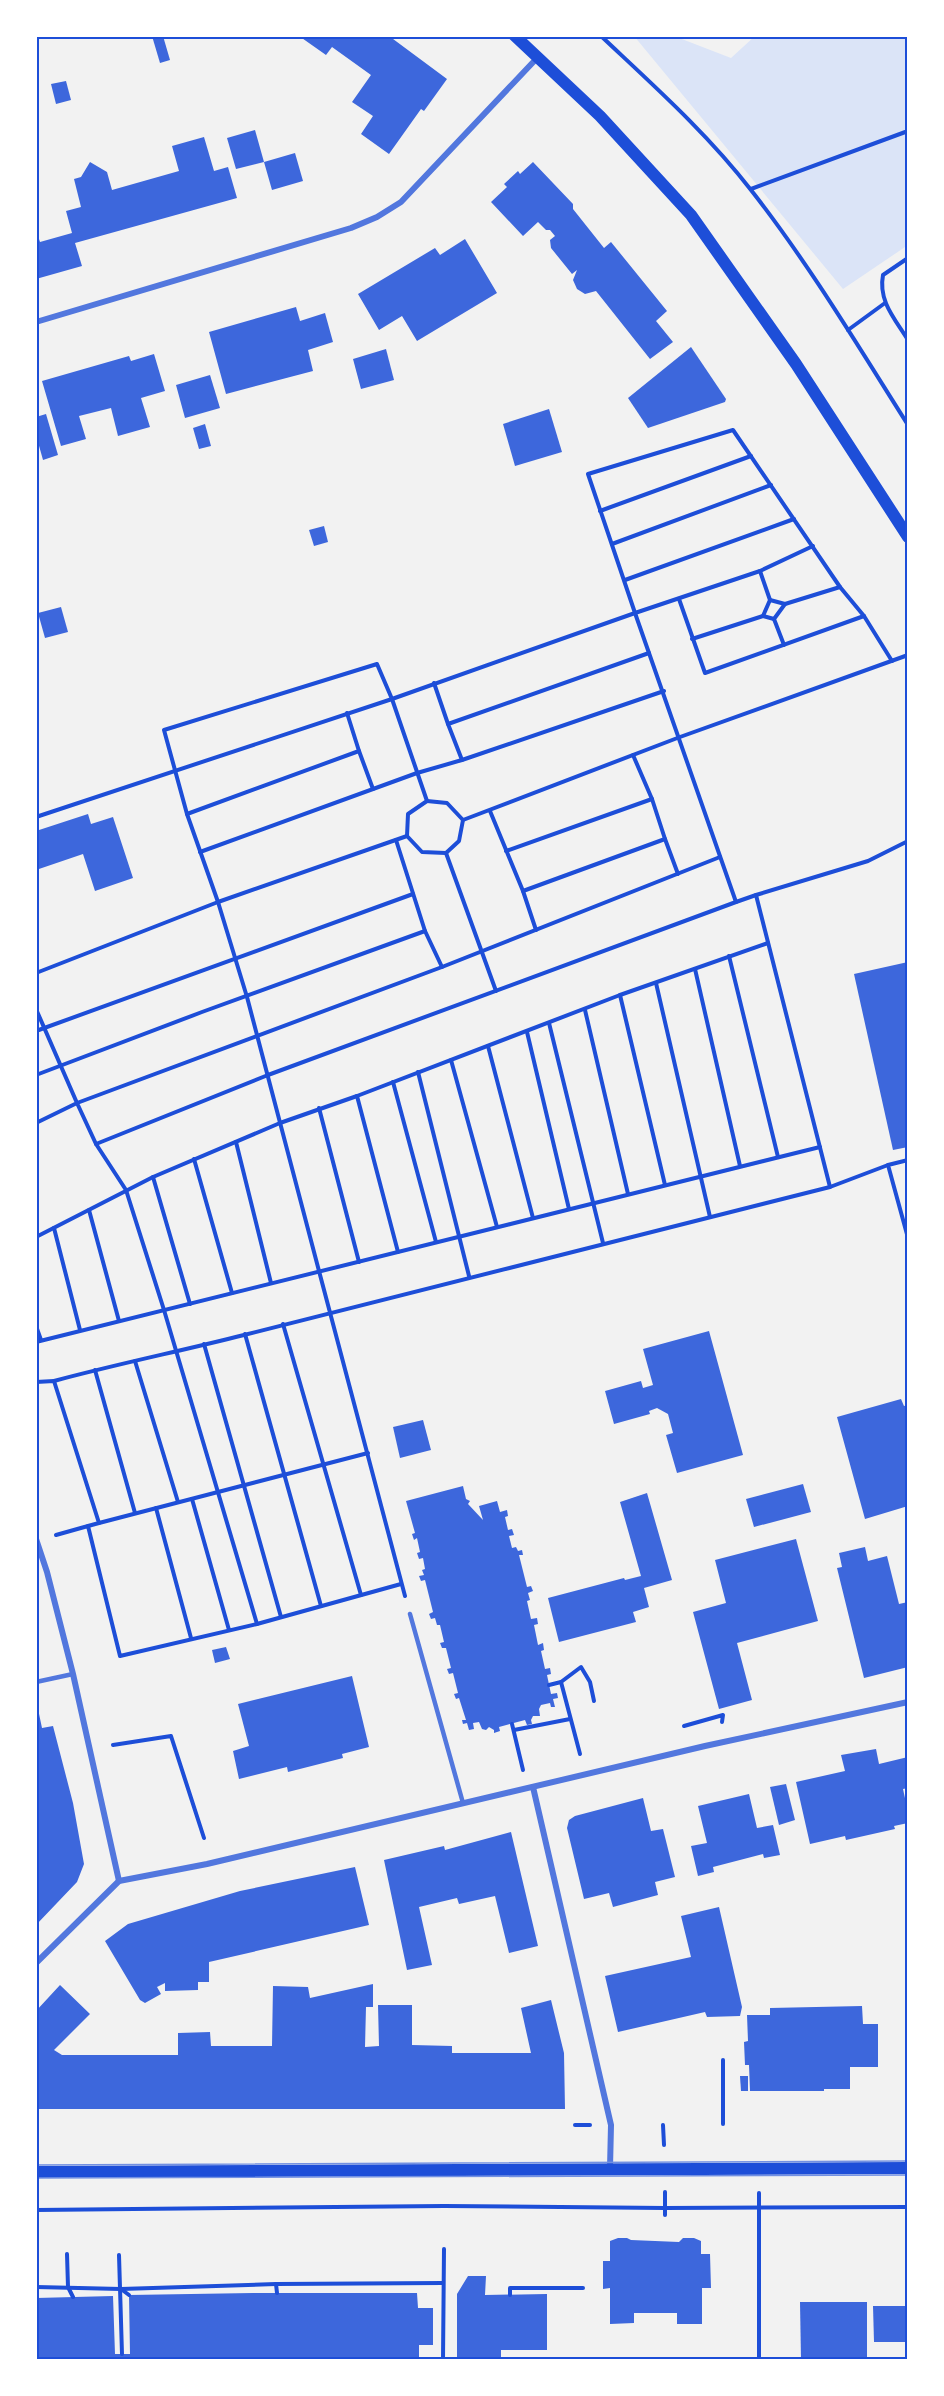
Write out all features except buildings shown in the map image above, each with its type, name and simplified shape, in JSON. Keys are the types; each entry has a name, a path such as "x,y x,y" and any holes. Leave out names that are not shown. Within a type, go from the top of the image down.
{"main road":[{"path":"515,36 600,116 691,215 796,364 908,537"},
{"path":"36,2172 908,2168"}],"street":[{"path":"36,322 351,228 377,217 400,202 423,180 538,56"},
{"path":"36,1540 47,1572 73,1674 119,1881"},
{"path":"36,1963 119,1881 207,1864 705,1746 908,1702"},
{"path":"533,1787 611,2125 610,2168"}],"lane":[{"path":"410,1614 463,1803"},
{"path":"36,1682 73,1674"}],"path":[{"path":"601,36 694,125 751,189 848,330 908,425"},
{"path":"751,189 908,131"},
{"path":"908,258 883,275 880,289 885,303 908,340"},
{"path":"848,330 885,303"},
{"path":"736,902 588,474 733,430 840,587 864,616 892,661"},
{"path":"600,511 751,456"},
{"path":"612,544 771,485"},
{"path":"625,580 794,519"},
{"path":"36,817 392,699 760,571 813,546"},
{"path":"760,571 770,600 763,616"},
{"path":"770,600 785,604 840,587"},
{"path":"679,599 705,673 864,616"},
{"path":"774,620 785,604"},
{"path":"692,639 763,616 774,620 784,645"},
{"path":"448,724 649,653"},
{"path":"463,820 680,737 908,655"},
{"path":"410,1614 268,1075 218,902 174,772 164,730 376,664 392,699 427,801"},
{"path":"434,683 462,760"},
{"path":"200,852 417,773 462,760 664,691"},
{"path":"347,713 373,789"},
{"path":"187,814 359,751"},
{"path":"633,755 652,799 678,874"},
{"path":"506,851 652,799"},
{"path":"427,801 447,803 463,820 459,841 446,853 422,852 407,836 408,814 427,801"},
{"path":"490,811 523,891 536,930"},
{"path":"36,974 218,902 407,836"},
{"path":"523,891 665,839"},
{"path":"396,840 425,931 442,967"},
{"path":"96,1144 268,1075 736,902 868,861 908,842"},
{"path":"446,853 496,991"},
{"path":"36,1123 77,1103 256,1034 483,952 720,857"},
{"path":"36,1031 234,957 413,894"},
{"path":"756,896 830,1187"},
{"path":"36,1075 425,931"},
{"path":"36,1237 153,1177 280,1123 527,1032 620,995 768,943"},
{"path":"729,956 778,1157"},
{"path":"695,969 740,1166"},
{"path":"656,983 710,1217"},
{"path":"620,995 665,1185"},
{"path":"36,1009 96,1144 126,1190 257,1624"},
{"path":"585,1010 628,1194"},
{"path":"549,1022 603,1243"},
{"path":"527,1032 569,1209"},
{"path":"488,1046 533,1218"},
{"path":"451,1060 496,1227"},
{"path":"418,1072 469,1276"},
{"path":"393,1082 436,1242"},
{"path":"357,1096 398,1252"},
{"path":"320,1108 359,1262"},
{"path":"236,1142 271,1283"},
{"path":"36,1326 38,1341 820,1147"},
{"path":"194,1159 232,1293"},
{"path":"36,1382 54,1381 246,1334 469,1276 830,1187 888,1165 908,1160"},
{"path":"888,1165 908,1238"},
{"path":"153,1177 190,1304"},
{"path":"89,1210 119,1321"},
{"path":"54,1228 80,1330"},
{"path":"283,1324 361,1595"},
{"path":"246,1334 321,1606"},
{"path":"204,1344 281,1617"},
{"path":"135,1361 178,1502"},
{"path":"95,1370 135,1513"},
{"path":"54,1381 99,1523"},
{"path":"36,1540 368,1453"},
{"path":"192,1499 229,1630"},
{"path":"156,1508 191,1638"},
{"path":"88,1526 120,1656 257,1624 401,1584"},
{"path":"549,1685 561,1682 581,1667 590,1682 594,1701"},
{"path":"561,1682 580,1755"},
{"path":"684,1726 723,1715"},
{"path":"514,1730 570,1719"},
{"path":"512,1724 523,1769"},
{"path":"113,1745 171,1736 204,1838"},
{"path":"723,2060 723,2124"},
{"path":"663,2125 663,2141"},
{"path":"665,2198 665,2215"},
{"path":"36,2210 444,2206 908,2207"},
{"path":"759,2208 759,2360"},
{"path":"443,2360 444,2248"},
{"path":"68,2254 68,2287 73,2297"},
{"path":"119,2255 122,2354"},
{"path":"36,2287 121,2289 276,2284 443,2283"},
{"path":"276,2284 277,2293"},
{"path":"510,2295 510,2288 583,2288"},
{"path":"121,2289 129,2295"}],"shaded area":[{"path":"634,36 674,36 731,58 755,36 908,36 908,245 843,289"}],"tram line":[{"path":"36,2165 908,2161"},
{"path":"36,2178 908,2175"}]}
